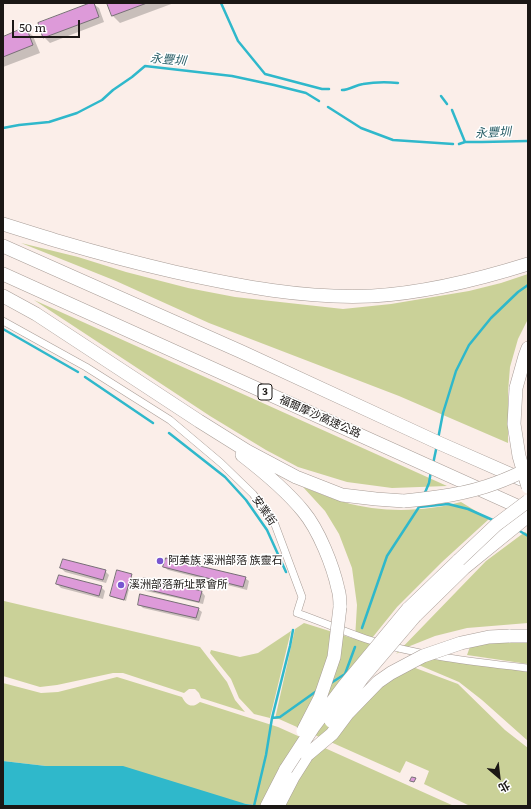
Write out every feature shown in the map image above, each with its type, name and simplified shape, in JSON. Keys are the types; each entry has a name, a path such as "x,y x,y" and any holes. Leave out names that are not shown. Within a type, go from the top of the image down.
{"highway":[{"path":"3,224 139,264 214,281 306,295 371,296 395,294 474,280 528,264"},
{"path":"3,246 235,348 528,483"},
{"name":"福爾摩沙高速公路","path":"3,274 528,511"},
{"path":"3,296 36,314 247,451 296,477 342,495 404,501 436,498 463,493 496,483 528,469"},
{"path":"528,348 516,388 514,424 519,456 528,487"},
{"path":"199,421 266,474 288,494 304,512 317,533 326,552 338,590 340,607 334,657 320,698 295,746 267,806"},
{"path":"286,768 314,726 344,686 412,613 461,564 496,525 528,501"},
{"path":"461,564 528,516"},
{"path":"278,806 293,777 307,755 363,677 412,613"},
{"path":"307,755 332,734 347,714 378,682 391,672 423,656 455,645 489,637 528,636"}],"street":[{"name":"安業街","path":"3,322 86,367 170,420 221,463 253,494 274,522 302,597 297,613 366,639 402,649 456,659 528,668"}],"green space":[{"path":"21,243 78,257 126,272 188,288 235,297 343,309 391,304 469,291 528,274 528,319 518,339 510,367 508,392 508,443 399,396 209,323 116,281"},
{"path":"34,300 447,486 392,488 347,482 298,467 266,450 210,416"},
{"path":"303,487 344,502 372,508 402,510 433,508 461,502 489,519 442,562 397,607 368,643 372,645 337,691 361,706 385,683 410,666 458,684 505,730 528,748 528,806 470,806 424,784 429,771 406,761 400,773 279,719 275,719 295,629 304,623 355,639 357,605 352,568 339,534 325,511"},
{"path":"525,532 528,534 528,623 467,628 435,636 410,646 396,654 486,561"},
{"path":"4,601 200,647 227,682 235,700 245,712 201,698 195,689 189,689 184,693 123,673 113,673 57,685 40,687 3,676"},
{"path":"291,631 270,718 254,714 239,698 231,679 210,653 211,650 240,657 258,653"},
{"path":"528,640 528,664 467,655 471,644"},
{"path":"430,655 528,672 528,741 482,700 459,682 414,663"},
{"path":"117,677 182,697 187,704 192,706 200,702 278,727 454,806 264,806 246,804 46,766 3,761 3,683 41,693 58,692"}],"water":[{"path":"3,761 46,766 123,766 246,804 264,806 3,806"}],"building":[{"path":"90,3 94,3 99,17 43,38 38,23"},
{"path":"107,3 147,3 112,16"},
{"path":"26,27 33,45 3,57 3,37"},
{"path":"166,558 246,577 243,587 163,567"},
{"path":"63,559 106,570 103,580 60,568"},
{"name":"溪洲部落新址聚會所","path":"117,570 132,574 124,600 110,596"},
{"path":"59,575 102,586 99,596 56,584"},
{"path":"144,578 202,591 199,602 141,588"},
{"path":"140,594 199,608 196,618 138,605"},
{"path":"412,777 416,778 414,782 410,781"}],"waterway":[{"path":"221,3 238,41 265,74 322,89 329,89"},
{"name":"永豐圳","path":"3,128 49,122 77,113 102,100 145,66 232,76 306,93 319,101"},
{"path":"342,90 367,83 398,83"},
{"path":"441,96 447,104"},
{"name":"永豐圳","path":"328,107 361,128 393,140 453,144"},
{"path":"452,110 465,142"},
{"name":"永豐圳","path":"459,144 465,142 528,141"},
{"path":"438,439 443,413 456,371 469,345 491,318 518,292 528,285"},
{"path":"3,329 78,372"},
{"path":"85,377 153,423"},
{"path":"169,433 225,477 246,500 267,530 286,572"},
{"path":"433,464 437,445"},
{"path":"424,495 429,483 431,471"},
{"path":"362,628 387,556 421,503"},
{"path":"419,507 448,504 468,509 495,521"},
{"path":"518,530 528,536"},
{"path":"254,806 266,755 272,718 293,630"},
{"path":"331,683 345,674 355,647"},
{"path":"272,718 280,717 318,690"}],"place":[{"name":"阿美族 溪洲部落 族靈石","path":"160,561"},
{"name":"溪洲部落新址聚會所","path":"121,585"}]}
